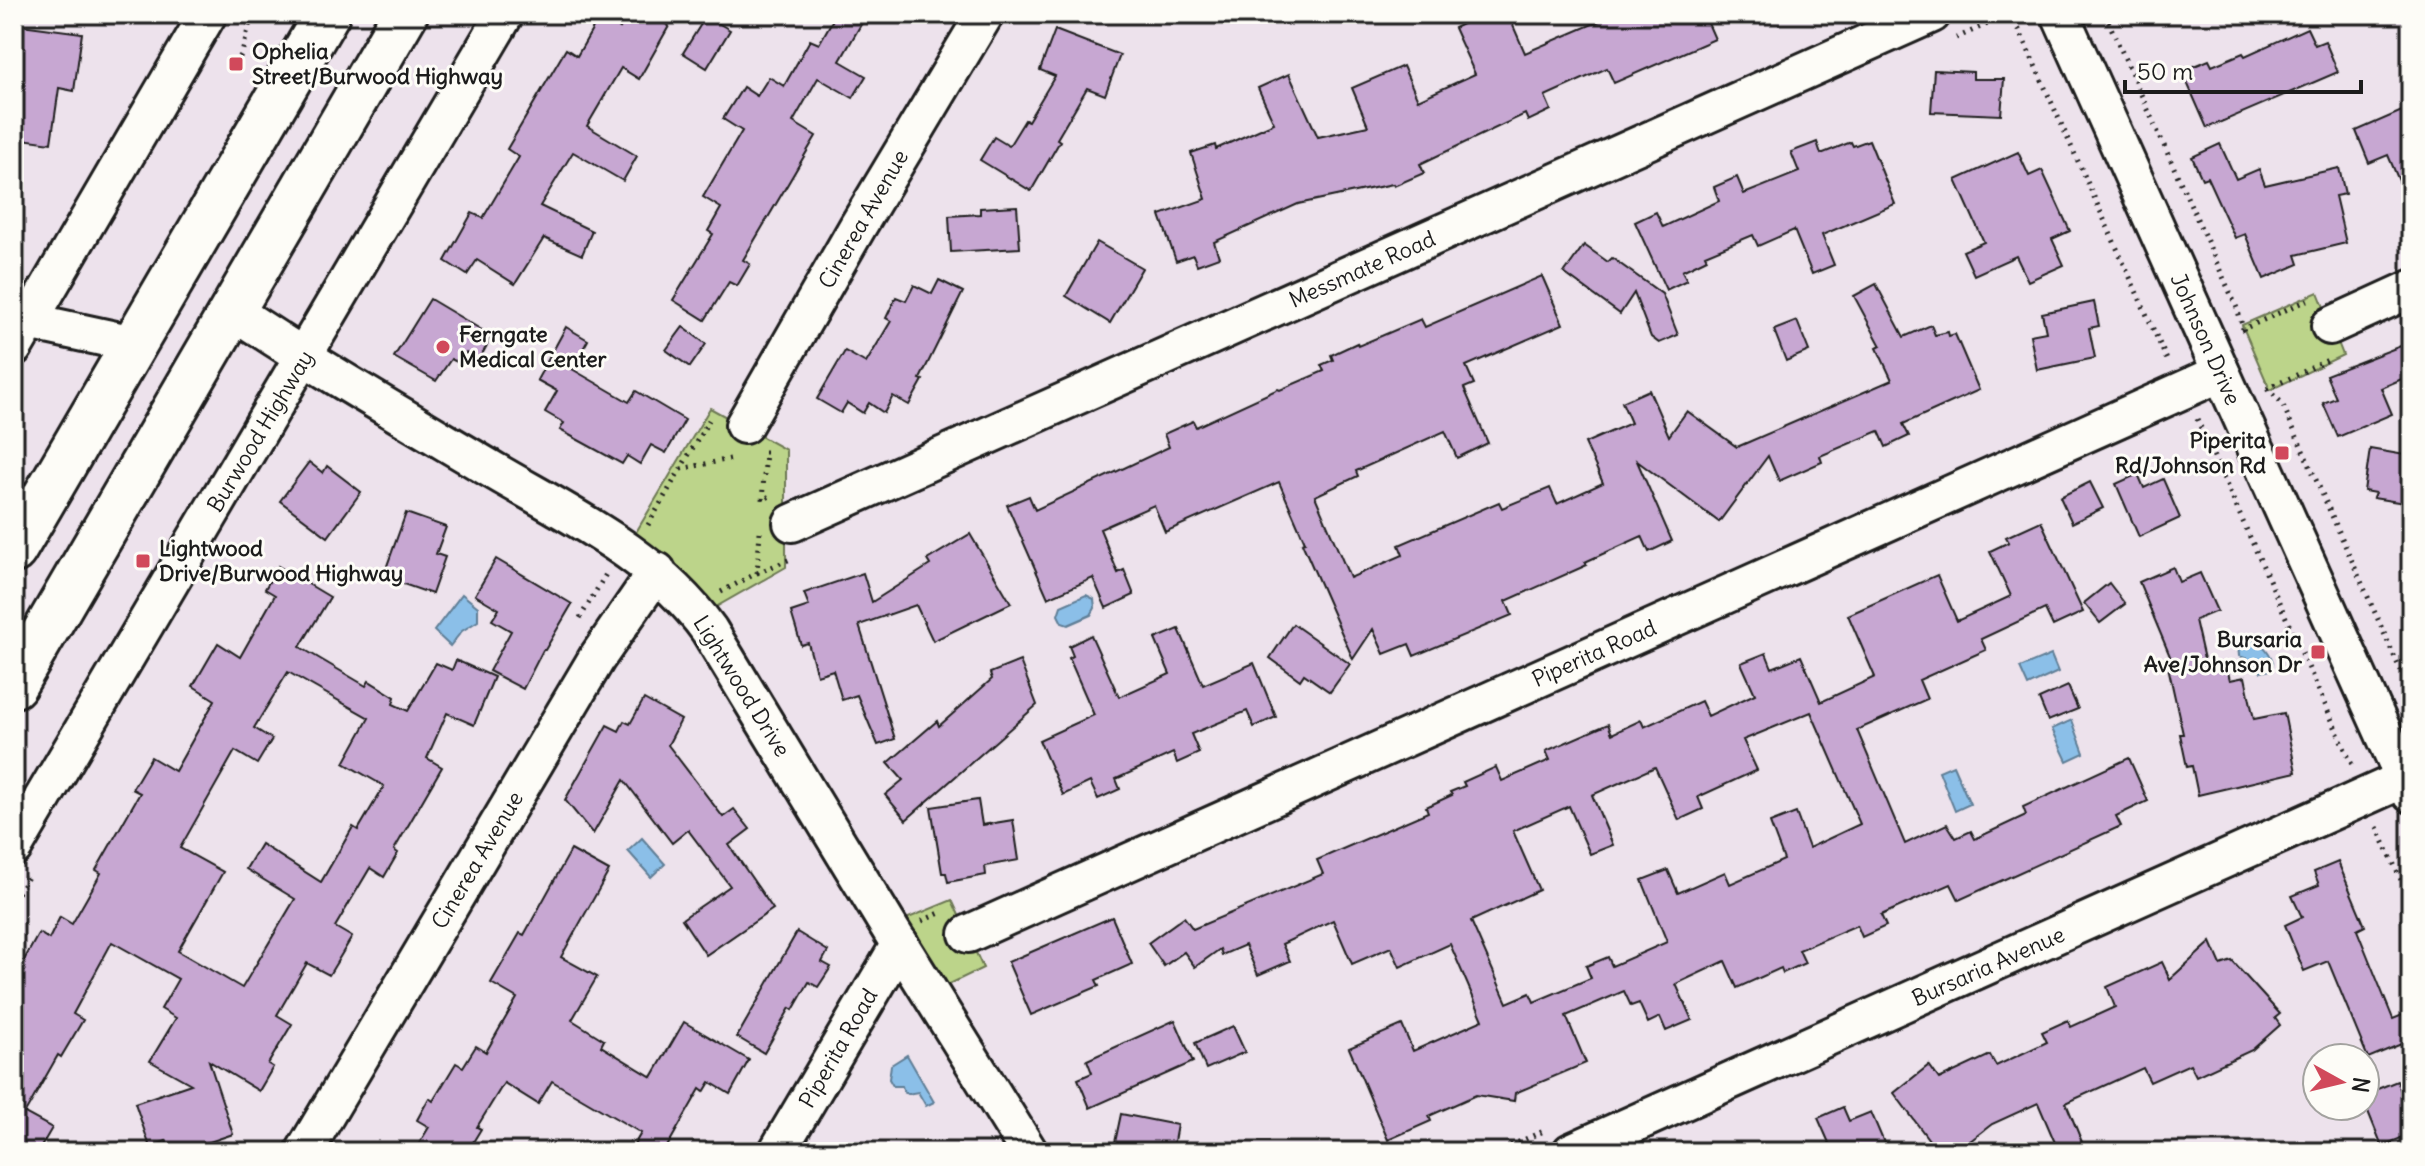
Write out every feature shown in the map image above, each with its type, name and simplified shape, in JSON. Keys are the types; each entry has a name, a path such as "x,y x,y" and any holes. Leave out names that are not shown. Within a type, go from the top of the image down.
{"highway":[{"path":"14,550 327,14"},
{"path":"14,685 405,14"}],"street":[{"path":"134,344 19,328 208,14"},
{"name":"Burwood Highway","path":"14,847 505,14"},
{"name":"Cinerea Avenue","path":"744,425 985,14"},
{"name":"Messmate Road","path":"771,522 1932,14"},
{"name":"Johnson Drive","path":"2060,14 2408,787"},
{"path":"2330,326 2411,289"},
{"name":"Lightwood Drive","path":"232,310 303,358 614,542 657,571 693,608 1029,1152"},
{"name":"Piperita Road","path":"968,934 2221,373"},
{"name":"Cinerea Avenue","path":"304,1152 597,658 657,571"},
{"name":"Bursaria Avenue","path":"1571,1152 2408,787"},
{"name":"Piperita Road","path":"777,1152 900,944"}],"path":[{"path":"236,64 252,14"},
{"path":"2012,14 2168,361"},
{"path":"2105,14 2237,308 2247,341"},
{"path":"2262,377 2267,389 2282,403 2411,694"},
{"path":"2197,419 2354,768"},
{"path":"720,592 757,573 771,522 762,500"},
{"path":"2376,825 2411,902"}],"green space":[{"path":"2318,292 2343,355 2270,390 2242,325"},
{"path":"710,408 786,450 786,567 700,616 626,549"},
{"path":"952,900 983,968 931,993 889,926"}],"water":[{"path":"462,594 478,607 478,621 462,631 450,646 434,631"},
{"path":"1086,595 1094,599 1095,608 1091,615 1068,625 1062,623 1058,615 1061,606"},
{"path":"2245,638 2255,640 2266,649 2273,662 2271,670 2261,672 2248,659 2239,656 2238,645"},
{"path":"2051,655 2058,672 2028,686 2020,668"},
{"path":"2072,720 2084,753 2067,761 2052,729"},
{"path":"1953,765 1970,804 1955,811 1939,771"},
{"path":"642,838 665,864 651,877 628,851"},
{"path":"907,1055 934,1102 926,1106 918,1092 907,1094 902,1086 893,1086 889,1079 891,1065"}],"building":[{"path":"628,14 648,14 669,26 639,79 621,68 587,126 637,156 623,181 573,152 540,206 592,231 582,255 544,238 515,284 477,260 467,275 445,261 472,213 483,218 519,157 507,149 566,49 577,56 600,16 620,28"},
{"path":"836,14 867,14 840,61 866,76 853,98 818,78 793,122 816,136 743,260 750,264 737,286 729,282 705,320 673,300 713,234 708,231 721,208 703,197 742,131 723,119 743,87 757,96 769,77 784,86 810,40 819,44"},
{"path":"1484,14 1508,14 1525,53 1616,14 1704,14 1715,39 1614,83 1607,68 1545,96 1551,110 1528,121 1525,114 1420,164 1424,173 1394,186 1298,204 1214,242 1219,257 1197,265 1193,255 1176,261 1160,215 1206,199 1191,153 1215,145 1216,149 1274,123 1258,88 1289,74 1318,137 1368,126 1352,88 1403,66 1418,100 1475,74 1454,28"},
{"path":"706,16 730,30 707,68 683,53"},
{"path":"14,24 82,33 74,91 59,88 51,143 14,138"},
{"path":"2307,28 2315,45 2325,41 2338,72 2207,128 2182,71 2209,60 2212,66 2243,53 2245,56"},
{"path":"1055,30 1120,55 1105,95 1087,88 1031,191 980,160 994,137 1009,146 1055,76 1040,70"},
{"path":"1934,70 1973,72 1973,79 2004,79 2001,115 1931,112"},
{"path":"2411,107 2411,209 2388,155 2369,163 2356,131"},
{"path":"1869,140 1895,204 1822,235 1834,265 1812,274 1794,230 1758,246 1753,235 1705,255 1707,259 1682,271 1687,280 1666,290 1635,222 1656,212 1663,227 1719,201 1714,187 1737,177 1744,194 1799,172 1791,152 1817,142 1821,154 1851,142 1853,146"},
{"path":"2220,144 2236,179 2259,169 2265,185 2339,168 2345,194 2335,196 2346,243 2296,255 2299,264 2264,279 2245,234 2235,238 2207,177 2202,179 2192,157"},
{"path":"2018,152 2029,176 2042,170 2070,231 2052,239 2064,265 2028,281 2016,256 1974,275 1963,251 1984,242 1956,180"},
{"path":"1017,206 1020,248 951,252 949,216 980,214 980,208"},
{"path":"1097,242 1142,268 1110,323 1066,296"},
{"path":"1584,245 1608,262 1612,258 1662,294 1678,335 1659,343 1651,337 1634,293 1620,314 1564,273"},
{"path":"1542,276 1563,324 1466,366 1474,384 1464,388 1488,443 1457,458 1445,431 1356,471 1358,476 1315,496 1350,578 1403,555 1399,545 1499,502 1502,508 1550,488 1557,504 1603,483 1585,443 1631,423 1622,402 1649,390 1669,436 1687,411 1737,447 1892,380 1877,348 1881,346 1854,296 1876,284 1904,337 1931,325 1935,335 1955,334 1979,390 1903,424 1909,436 1886,447 1879,431 1820,456 1822,462 1779,481 1768,456 1719,522 1637,461 1672,541 1649,552 1642,536 1585,562 1587,565 1506,601 1512,615 1414,656 1409,644 1384,654 1373,629 1353,659 1279,482 1165,532 1154,505 1100,529 1118,573 1124,570 1134,595 1106,608 1093,578 1048,598 1007,505 1029,496 1035,510 1169,447 1164,434 1193,421 1196,427 1324,371 1321,365 1333,360 1331,355 1357,343 1358,346 1421,319 1425,327"},
{"path":"939,280 963,292 909,405 893,396 884,413 869,403 863,413 847,403 841,413 817,399 845,351 866,363 891,321 886,318 896,297 906,301 914,285 932,294"},
{"name":"Ferngate Medical Center","path":"430,299 492,336 479,360 466,353 459,363 451,359 436,381 394,357"},
{"path":"2094,302 2099,326 2089,328 2095,358 2037,370 2030,335 2046,332 2042,313"},
{"path":"1797,321 1809,351 1786,361 1774,330"},
{"path":"566,327 588,340 572,369 629,402 636,391 685,420 666,453 651,445 640,464 627,456 622,464 560,430 564,423 545,412 557,391 537,380"},
{"path":"683,327 706,344 690,367 666,350"},
{"path":"2411,342 2411,375 2381,388 2392,414 2338,437 2323,403 2336,398 2326,375"},
{"path":"2370,449 2411,456 2411,504 2373,498 2375,493 2364,491"},
{"path":"309,462 323,473 327,466 361,492 328,537 280,501"},
{"path":"2138,474 2144,488 2163,479 2180,518 2139,537 2116,484"},
{"path":"2090,482 2103,508 2072,523 2060,497"},
{"path":"406,513 446,527 436,554 445,557 432,594 383,577"},
{"path":"2041,521 2083,612 2053,626 2045,609 1981,639 1986,650 1919,680 1927,699 1857,730 1905,844 1947,824 1956,838 1971,831 1975,839 2026,815 2023,807 2129,758 2148,801 2116,816 2121,826 1959,900 1951,884 1881,915 1886,926 1862,937 1857,925 1799,950 1805,963 1783,973 1781,968 1737,988 1725,961 1676,984 1692,1020 1666,1031 1660,1017 1648,1023 1639,1003 1631,1006 1624,991 1566,1016 1586,1063 1515,1093 1514,1101 1476,1095 1429,1116 1431,1121 1388,1140 1349,1048 1402,1025 1413,1051 1483,1020 1450,944 1400,967 1391,947 1352,964 1333,920 1282,944 1290,961 1258,975 1245,945 1222,955 1220,949 1195,967 1184,952 1164,966 1148,943 1184,917 1193,929 1323,874 1317,860 1428,812 1426,807 1452,795 1450,792 1465,786 1463,782 1496,767 1502,781 1550,760 1546,751 1608,724 1612,734 1641,720 1644,727 1701,701 1708,716 1755,694 1741,663 1766,653 1772,668 1801,656 1821,702 1875,677 1848,615 1937,575 1957,621 2011,596 1990,551 2009,542 2006,537","holes":["1811,712 1860,824 1809,848 1796,813 1770,823 1784,860 1730,884 1725,872 1678,893 1668,870 1642,880 1667,942 1612,966 1608,957 1586,966 1591,978 1534,1002 1530,993 1507,1003 1471,921 1539,890 1513,831 1569,806 1590,854 1613,845 1592,795 1655,767 1679,820 1703,809 1698,797 1757,770 1743,740"]},
{"path":"970,534 1011,603 933,641 916,605 859,625 895,739 878,745 857,695 842,700 833,670 817,675 808,643 801,645 791,612 809,606 804,593 863,573 872,602 930,565 927,560"},
{"path":"496,559 572,604 523,689 489,671 511,631 492,620 499,609 475,595"},
{"path":"278,566 330,597 300,647 366,686 369,681 395,697 393,704 408,711 436,663 452,670 456,660 494,677 474,725 447,713 427,758 442,767 394,850 398,853 384,877 370,868 335,927 352,937 329,975 307,963 277,1015 292,1024 268,1064 273,1067 259,1091 209,1061 233,1134 180,1152 170,1152 166,1141 150,1147 135,1103 191,1084 150,1061 176,1018 161,1009 178,979 112,942 73,1014 83,1020 61,1057 58,1055 25,1113 52,1128 38,1152 23,1152 14,1147 14,978 39,933 49,939 60,917 72,924 101,873 96,870 140,793 132,789 151,757 175,771 215,700 193,686 218,643 240,657 275,595 265,589","holes":["288,672 369,718 344,763 384,786 358,830 353,827 321,882 261,844 246,869 295,899 242,988 178,951 223,872 180,848 235,751 257,764 272,739 254,728"]},
{"path":"2173,567 2179,582 2200,573 2217,611 2195,620 2206,668 2226,664 2230,680 2245,677 2254,719 2284,713 2296,772 2198,795 2192,766 2187,767 2180,734 2183,734 2167,662 2172,661 2139,582"},
{"path":"2109,583 2125,604 2100,623 2084,603"},
{"path":"1293,624 1350,664 1330,692 1304,674 1300,680 1270,658"},
{"path":"1179,629 1203,685 1254,663 1276,717 1254,727 1247,711 1191,734 1199,753 1177,763 1173,753 1116,779 1120,789 1098,799 1090,782 1063,795 1039,740 1094,715 1069,658 1073,656 1069,646 1091,635 1119,697 1170,674 1155,639"},
{"path":"1020,661 1037,705 906,820 885,795 903,780 888,763 937,721 939,726 992,679 990,673"},
{"path":"2068,686 2078,709 2048,721 2039,699"},
{"path":"644,699 681,720 668,745 723,817 734,809 750,829 729,845 773,909 706,955 682,919 730,886 688,830 672,843 624,780 593,834 565,800 607,725 619,731 624,721 630,724"},
{"path":"978,800 982,825 1013,820 1019,860 985,866 986,875 948,882 946,873 942,873 931,807"},
{"path":"571,850 609,871 561,957 597,977 572,1020 604,1040 601,1046 652,1077 684,1022 749,1060 730,1094 710,1082 704,1092 700,1089 664,1152 630,1152 641,1133 552,1081 538,1104 504,1083 477,1127 481,1129 467,1152 414,1152 429,1127 417,1120 429,1098 433,1101 456,1063 463,1067 476,1046 486,1052 517,998 491,983 520,933 524,935"},
{"path":"2338,862 2365,926 2357,930 2393,1019 2405,1014 2411,1028 2411,1040 2381,1053 2381,1042 2361,1042 2328,961 2304,971 2285,925 2302,917 2292,896 2319,885 2314,872"},
{"path":"1112,917 1132,964 1096,980 1099,986 1031,1015 1008,962"},
{"path":"797,932 828,951 822,962 831,967 818,987 809,982 764,1053 737,1037"},
{"path":"2211,942 2221,965 2232,961 2280,1014 2275,1018 2280,1025 2252,1050 2196,1076 2190,1064 2150,1082 2143,1068 2066,1103 2086,1152 2059,1152 2038,1103 1992,1124 1956,1152 1938,1152 1894,1093 1929,1065 1939,1079 1990,1055 1996,1066 2047,1042 2042,1032 2068,1020 2071,1027 2115,1007 2107,987 2162,962 2170,979"},
{"path":"1175,1020 1193,1062 1090,1108 1078,1079 1092,1073 1087,1060"},
{"path":"1233,1026 1245,1052 1206,1069 1195,1043"},
{"path":"2397,1081 2403,1096 2411,1093 2411,1134 2382,1146 2372,1122 2381,1122 2381,1088"},
{"path":"1843,1107 1849,1121 1871,1112 1888,1152 1833,1152 1818,1118"},
{"path":"1121,1114 1177,1125 1172,1152 1113,1152"}],"place":[{"name":"Ophelia Street/Burwood Highway","path":"236,64"},
{"name":"Ferngate Medical Center","path":"443,347"},
{"name":"Piperita Rd/Johnson Rd","path":"2282,453"},
{"name":"Lightwood Drive/Burwood Highway","path":"143,561"},
{"name":"Bursaria Ave/Johnson Dr","path":"2318,652"}]}
